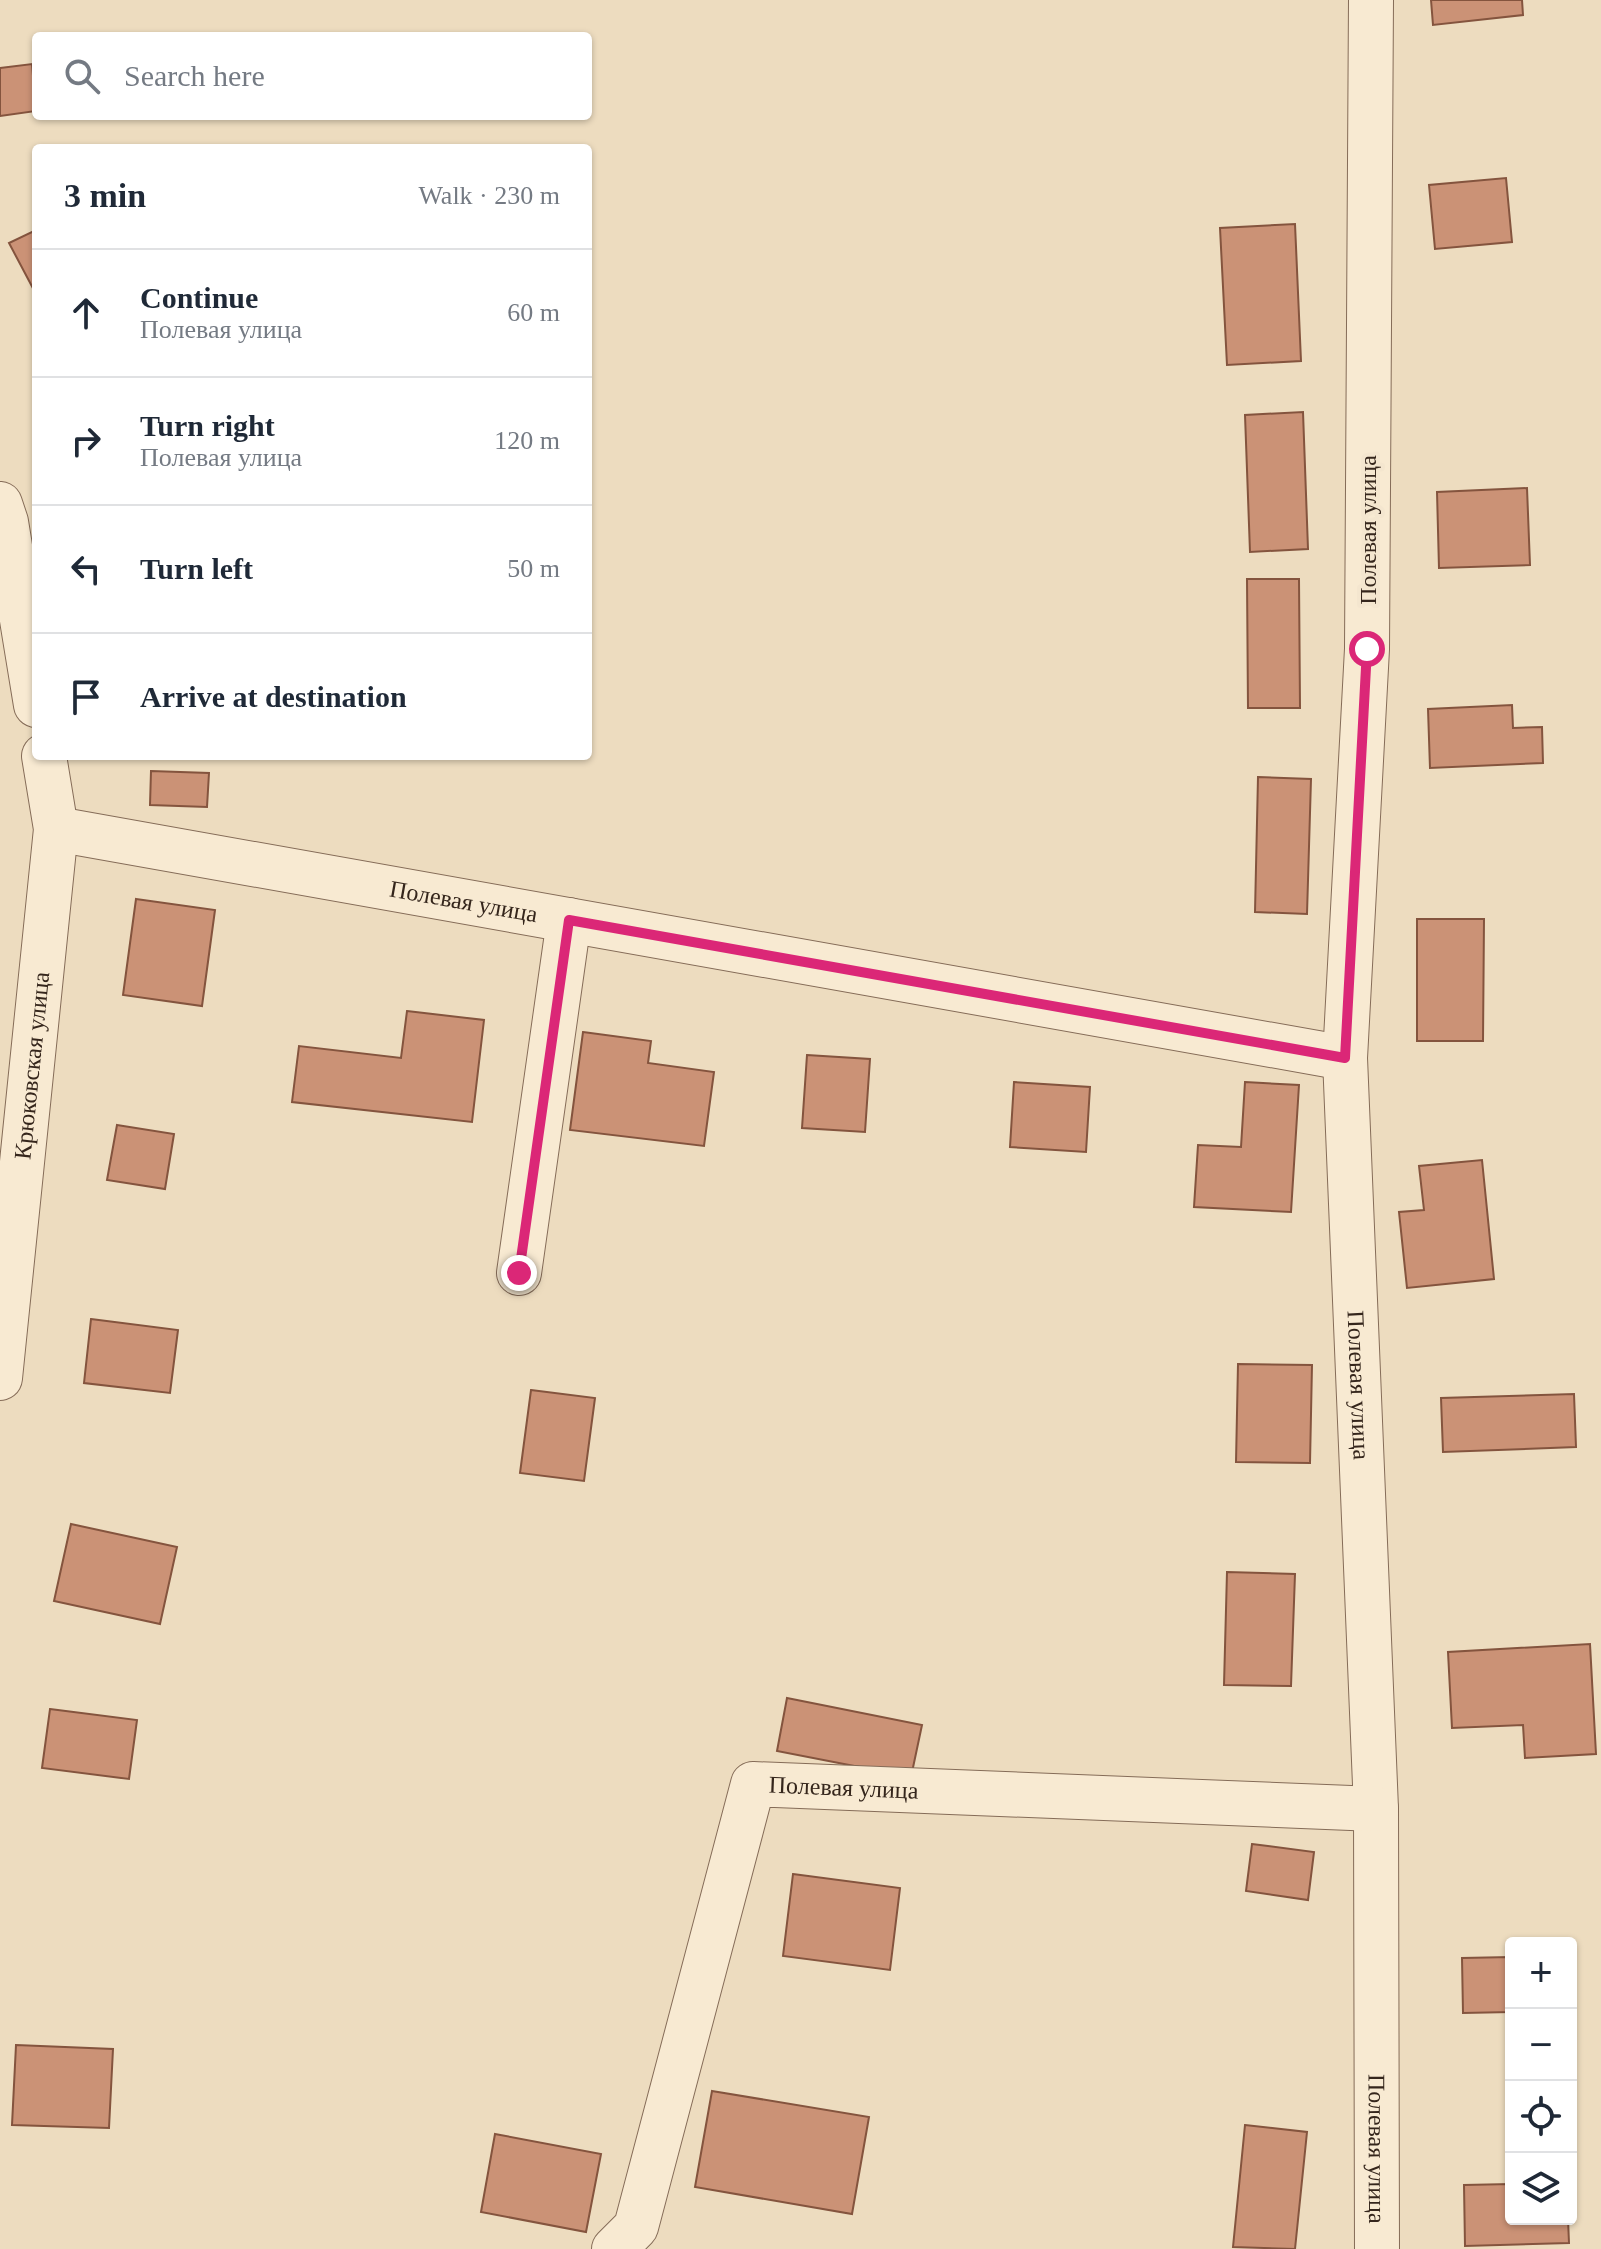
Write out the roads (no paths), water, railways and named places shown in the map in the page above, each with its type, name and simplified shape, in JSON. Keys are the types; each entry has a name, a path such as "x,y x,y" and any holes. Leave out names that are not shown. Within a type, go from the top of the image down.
{"street":[{"name":"Полевая улица","path":"1371,0 1367,649 1345,1058 1376,1809 1377,2249"},
{"path":"0,504 6,522 32,681"},
{"name":"Крюковская улица","path":"0,1378 56,829 45,760"},
{"name":"Полевая улица","path":"56,829 1345,1058"},
{"path":"519,1273 569,920"},
{"name":"Полевая улица","path":"614,2249 636,2227 753,1784 1376,1809"}]}
